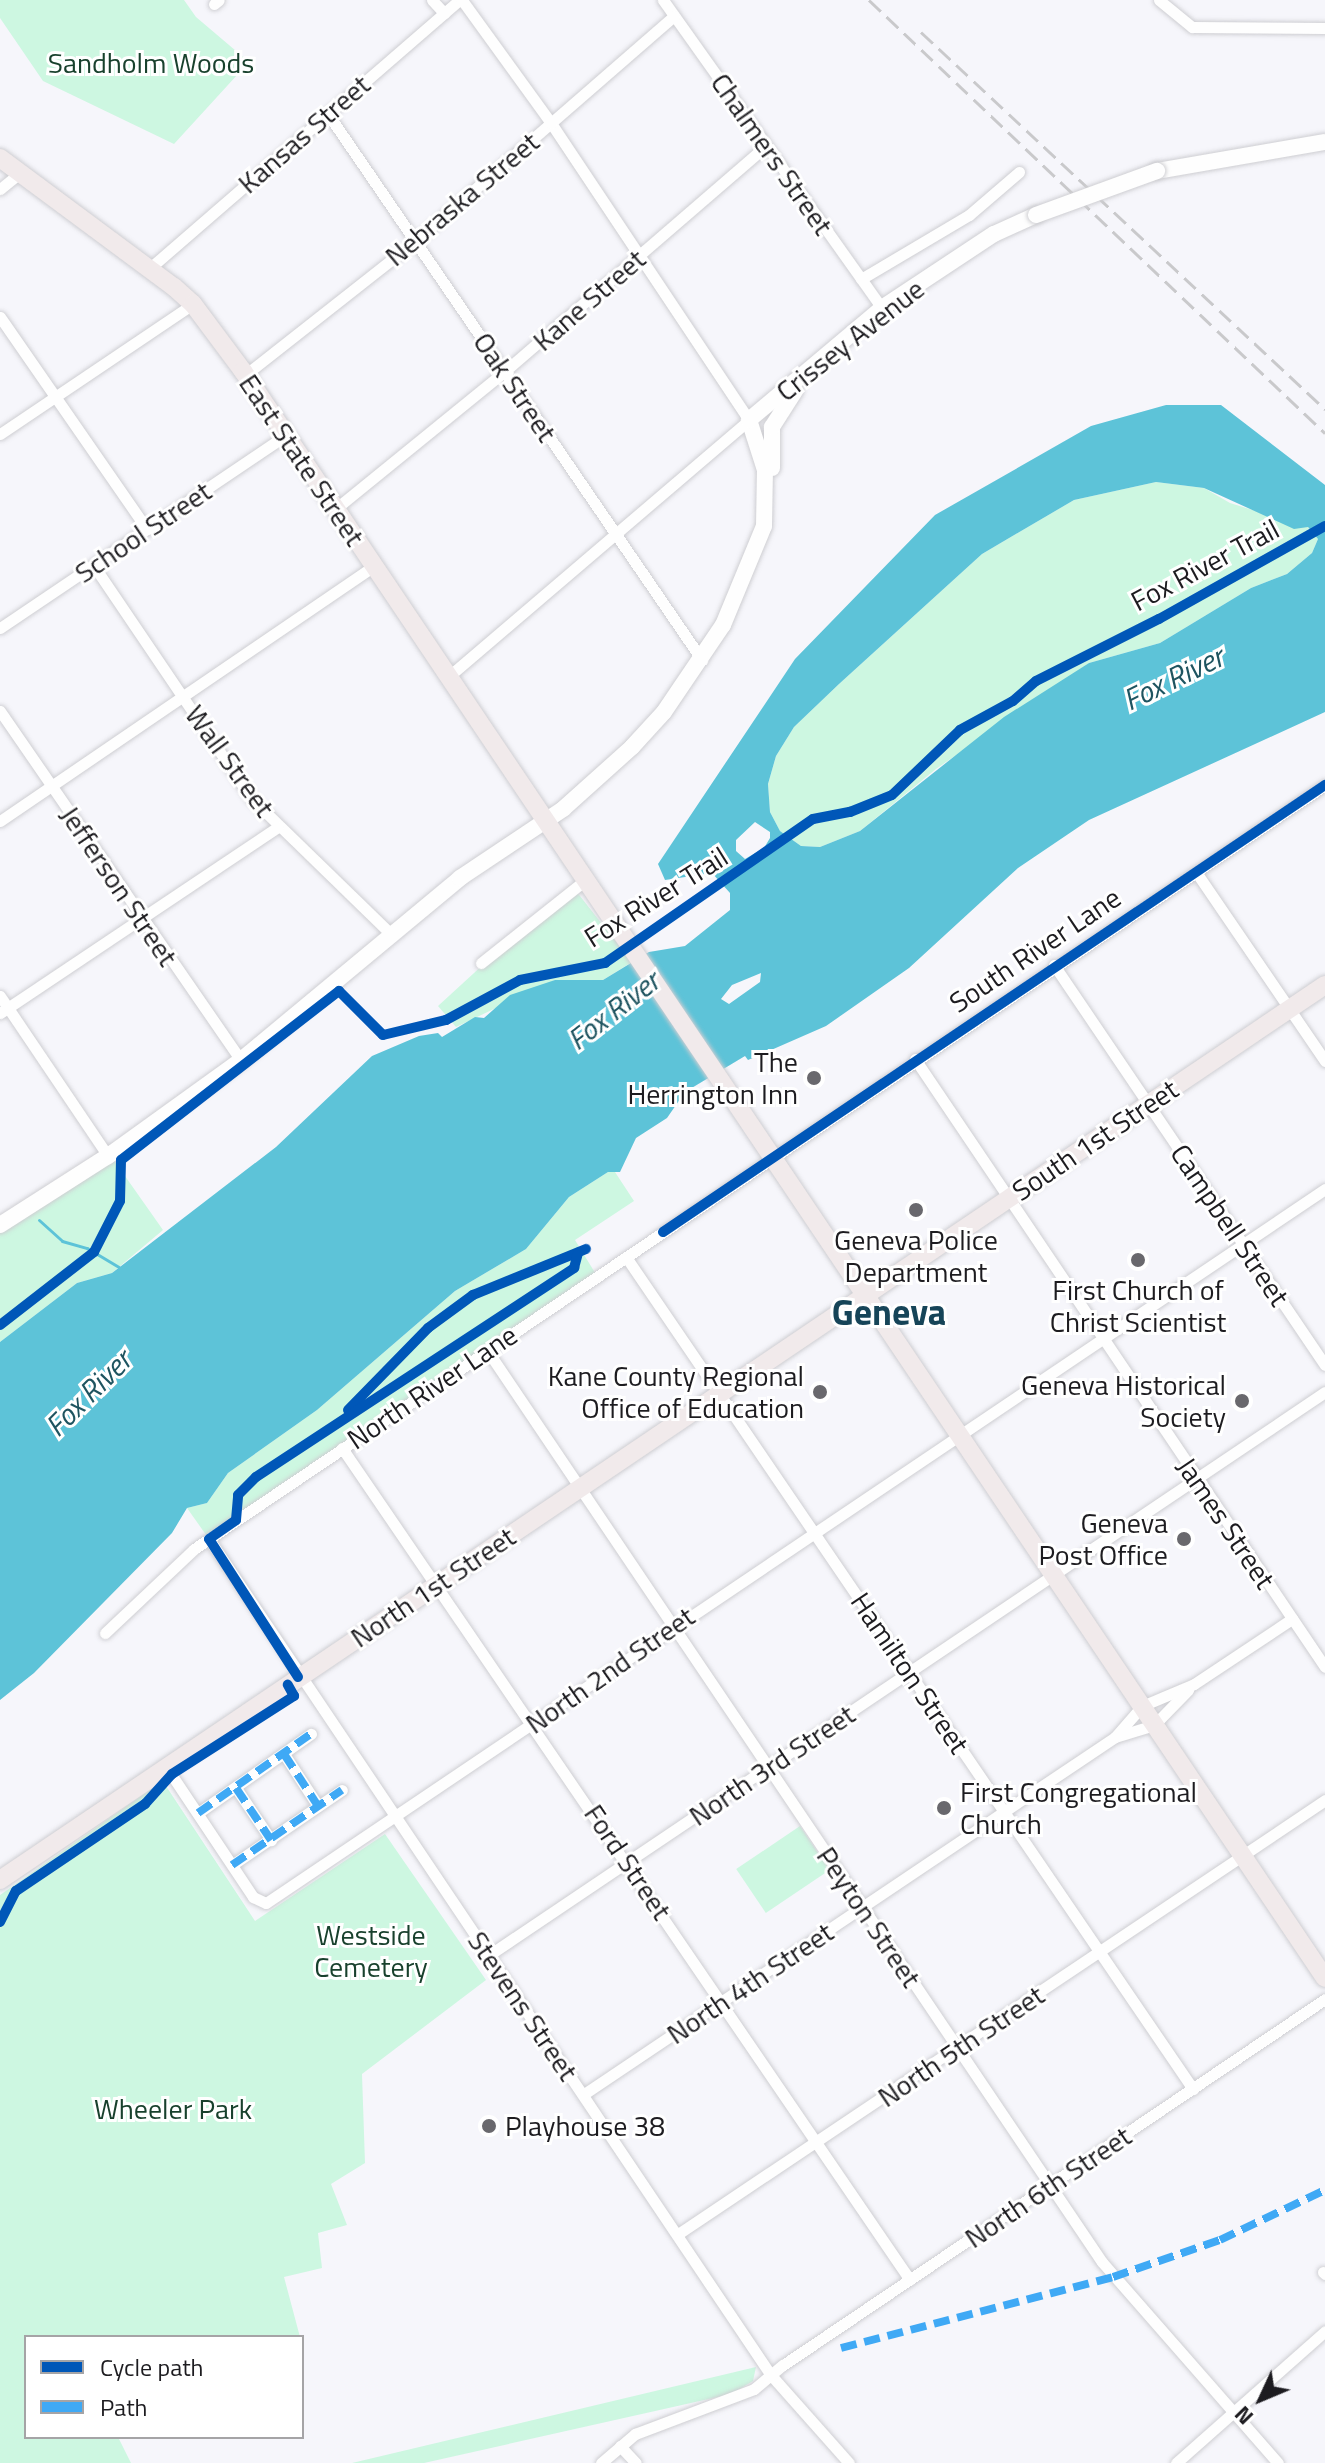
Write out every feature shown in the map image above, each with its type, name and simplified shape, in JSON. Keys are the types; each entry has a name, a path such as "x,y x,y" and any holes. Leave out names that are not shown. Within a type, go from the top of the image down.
{"main road":[{"name":"Crissey Avenue","path":"749,420 882,308 994,234 1036,215 1157,171 1325,142"},
{"name":"East State Street","path":"0,158 150,268 193,304 245,375 1325,1978"},
{"path":"0,1225 108,1156 241,1060 460,878 543,819 563,809 632,747 702,660 736,597 774,479 770,440 777,413 833,349"},
{"path":"749,420 765,470 767,508"},
{"name":"South 1st Street","path":"866,1295 1325,985"},
{"name":"North 1st Street","path":"0,1880 165,1765 866,1295"}],"street":[{"path":"432,0 444,13"},
{"path":"460,0 551,123 749,420"},
{"name":"Kansas Street","path":"150,268 460,0"},
{"name":"Chalmers Street","path":"663,0 882,308"},
{"path":"1159,0 1192,27 1325,28"},
{"name":"Nebraska Street","path":"245,375 414,242 674,16"},
{"name":"Oak Street","path":"328,114 702,660"},
{"name":"Kane Street","path":"334,510 505,371 766,146"},
{"path":"0,189 21,172"},
{"name":"Crissey Avenue","path":"861,279 969,215 1019,172"},
{"path":"0,434 193,304"},
{"path":"0,317 147,529"},
{"name":"Crissey Avenue","path":"448,677 617,536 749,420"},
{"name":"School Street","path":"0,628 285,436"},
{"name":"Wall Street","path":"94,566 252,799 392,935"},
{"path":"0,821 373,567"},
{"name":"Jefferson Street","path":"0,711 141,921 241,1060"},
{"name":"South River Lane","path":"772,1156 1325,785"},
{"path":"4,1011 278,827"},
{"path":"1196,872 1325,1061"},
{"path":"481,963 584,881"},
{"name":"Campbell Street","path":"1054,965 1325,1365"},
{"path":"0,996 4,1011 108,1156"},
{"name":"James Street","path":"915,1059 1325,1667"},
{"name":"North River Lane","path":"105,1633 209,1539 772,1156"},
{"name":"North 2nd Street","path":"232,1865 260,1903 392,1818 1325,1189"},
{"name":"Hamilton Street","path":"626,1257 1193,2089"},
{"name":"Peyton Street","path":"487,1350 1113,2277 1278,2463"},
{"name":"North 3rd Street","path":"489,1955 1325,1392"},
{"name":"Ford Street","path":"342,1448 629,1862 910,2280"},
{"name":"Stevens Street","path":"209,1539 392,1818 584,2094 770,2374 849,2463"},
{"path":"1142,1706 1194,1684 1292,1619"},
{"path":"1154,1725 1194,1684"},
{"name":"North 4th Street","path":"584,2094 1115,1737 1142,1706"},
{"name":"North 4th Street","path":"1115,1737 1154,1725"},
{"path":"198,1813 311,1734"},
{"path":"284,1754 318,1806"},
{"path":"165,1765 232,1865 342,1790"},
{"path":"236,1788 271,1840"},
{"name":"North 5th Street","path":"678,2234 1325,1800"},
{"name":"North 6th Street","path":"601,2463 635,2434 748,2393 770,2374 1325,1999"},
{"path":"1176,2463 1325,2331"},
{"path":"620,2446 636,2463"}],"green space":[{"name":"Sandholm Woods","path":"0,0 184,0 196,17 249,62 174,144 43,81 0,18"},
{"path":"1156,482 1204,488 1230,503 1308,527 1318,539 1312,553 1287,574 1251,588 1160,643 1089,663 936,769 860,831 820,847 801,846 780,831 770,812 768,784 776,756 794,727 839,684 982,554 1074,500"},
{"path":"576,891 632,962 603,980 555,980 456,1027 438,1006 511,939"},
{"path":"113,1159 163,1230 112,1273 77,1283 0,1342 0,1230"},
{"path":"608,1172 615,1172 634,1201 575,1240 597,1276 209,1539 187,1508 207,1503 228,1473 317,1410 455,1291 526,1249 569,1197"},
{"name":"Wheeler Park","path":"157,1785 166,1786 255,1921 385,1834 486,1980 362,2074 365,2163 331,2184 347,2225 318,2233 322,2268 284,2277 299,2335 24,2335 24,2439 119,2439 131,2463 0,2463 0,1895"},
{"path":"800,1826 830,1870 766,1913 736,1869"},
{"path":"756,2367 753,2381 731,2394 424,2463 352,2463"}],"water":[{"name":"Fox River","path":"1166,405 1221,405 1325,485 1325,712 1089,820 1018,868 909,968 826,1026 748,1060 745,1056 685,1092 667,1118 636,1138 620,1172 608,1172 569,1197 526,1249 455,1291 317,1410 228,1473 207,1503 187,1508 172,1533 34,1673 0,1700 0,1342 77,1283 112,1273 276,1147 372,1056 419,1036 438,1033 442,1037 475,1017 484,1018 510,995 555,980 603,980 649,952 685,946 730,910 730,893 712,873 665,880 658,864 795,659 935,515 1091,426","holes":["1156,482 1204,488 1294,529 1308,527 1318,539 1312,553 1287,574 1251,588 1160,643 1089,663 1004,717 860,831 820,847 801,846 780,831 770,812 768,784 776,756 794,727 839,684 982,554 1074,500","755,822 770,832 764,848 745,859 736,851 736,840","761,973 760,982 729,1004 721,999 732,985"]}],"waterway":[{"path":"39,1220 62,1241 87,1248 119,1267"}],"railway":[{"path":"869,0 1325,433"},
{"path":"921,32 1325,409"}],"marked path":[{"path":"198,1813 311,1734"},
{"path":"284,1754 318,1806"},
{"path":"236,1788 271,1840"},
{"path":"232,1865 342,1790"},
{"path":"841,2348 1113,2277 1220,2240 1325,2190"}],"cycle path":[{"name":"Fox River Trail","path":"0,1325 94,1252 120,1201 121,1160 339,991 383,1035 446,1020 520,980 605,963 813,819 850,812 892,795 960,730 1013,701 1036,681 1159,619 1325,526"},
{"path":"663,1232 1325,785"},
{"path":"348,1410 428,1328 473,1295 586,1249"},
{"path":"298,1677 209,1539 236,1520 238,1495 256,1477 574,1268 578,1253"},
{"path":"0,1922 16,1891 145,1804 172,1774 294,1696 288,1685"}],"place":[{"name":"The Herrington Inn","path":"814,1078"},
{"name":"Geneva Police Department","path":"916,1210"},
{"name":"First Church of Christ Scientist","path":"1138,1260"},
{"name":"Kane County Regional Office of Education","path":"820,1392"},
{"name":"Geneva Historical Society","path":"1242,1401"},
{"name":"Geneva Post Office","path":"1184,1539"},
{"name":"First Congregational Church","path":"944,1808"},
{"name":"Playhouse 38","path":"489,2126"}],"district":[{"name":"Geneva","path":"889,1312"}],"park label":[{"name":"Westside Cemetery","path":"371,1951"}]}
